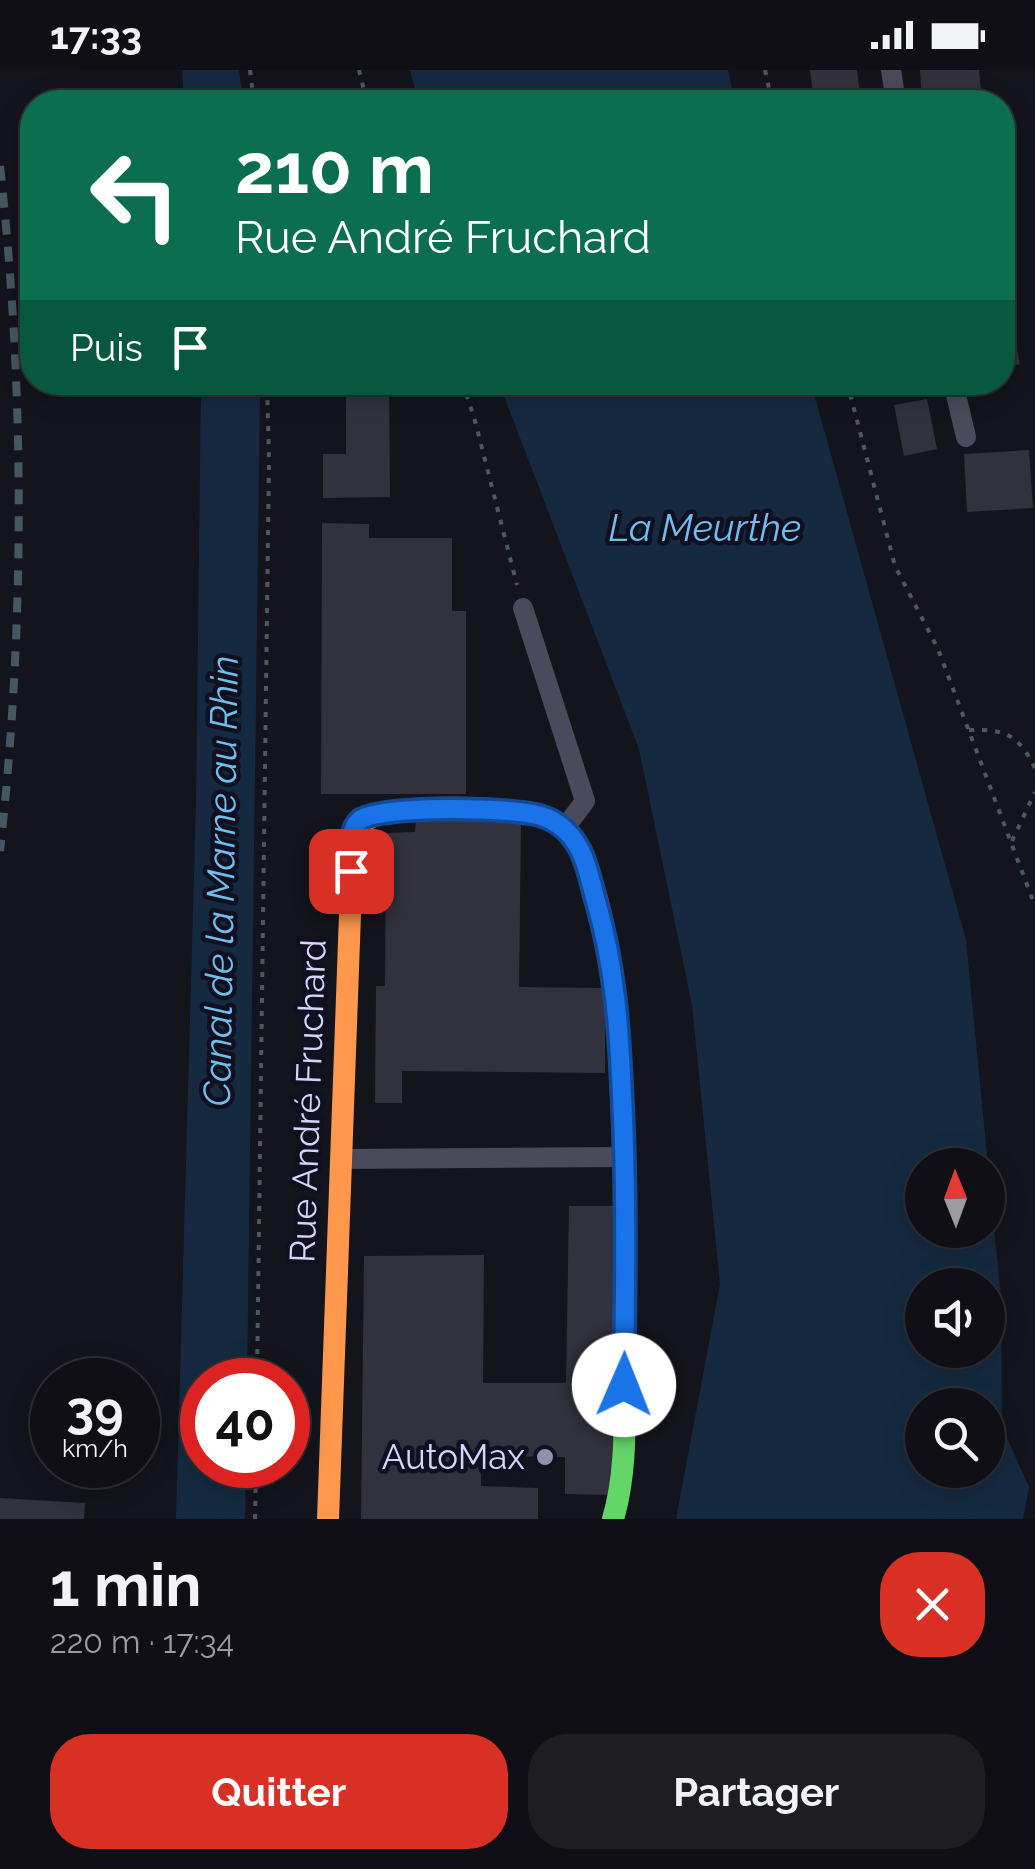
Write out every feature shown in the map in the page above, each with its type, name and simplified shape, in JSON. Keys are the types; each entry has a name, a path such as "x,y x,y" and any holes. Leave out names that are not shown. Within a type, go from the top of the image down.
{"street":[{"path":"956,395 966,437"},
{"path":"523,608 585,801 564,828 580,850 609,944 618,998 628,1202 624,1454 613,1519"},
{"name":"Rue André Fruchard","path":"328,1519 352,832 358,821 394,811 512,810 539,815 564,828"},
{"path":"342,1159 626,1157"}],"path":[{"path":"257,1358 267,395"},
{"path":"466,395 523,608"},
{"path":"850,395 895,566 930,630 1035,906"},
{"path":"968,730 999,729 1025,747 1035,768"},
{"path":"1012,841 1035,792"},
{"path":"255,1519 256,1488"}],"water":[{"path":"182,70 239,70 242,90 183,90"},
{"path":"410,70 728,70 732,90 415,90"},
{"name":"Canal de la Marne au Rhin","path":"201,395 260,395 247,1358 181,1358 196,805"},
{"name":"La Meurthe","path":"504,395 814,395 966,940 986,1148 905,1148 905,1248 996,1248 998,1268 905,1268 905,1368 1002,1368 1002,1388 905,1388 905,1488 1005,1488 1005,1434 1029,1487 1023,1519 676,1519 720,1284 692,1005 639,749"},
{"name":"Canal de la Marne au Rhin","path":"180,1376 180,1488 246,1488 245,1519 176,1519"}],"building":[{"path":"810,70 857,70 860,90 812,90"},
{"path":"920,70 979,70 981,90 921,90"},
{"path":"346,395 389,395 390,497 323,498 323,454 346,454"},
{"path":"927,399 937,449 904,456 894,405"},
{"path":"1029,450 1033,508 967,512 964,454"},
{"path":"322,523 369,524 369,538 452,538 452,611 466,611 466,794 321,794"},
{"path":"416,819 521,822 519,987 605,988 605,1073 402,1071 402,1103 375,1103 376,986 385,986 386,833 415,832"},
{"path":"569,1206 617,1206 613,1495 565,1494 565,1457 481,1456 481,1486 538,1488 538,1519 361,1519 364,1256 484,1255 483,1383 566,1383"},
{"path":"0,1498 85,1503 84,1519 0,1519"}],"railway":[{"path":"0,166 14,337 19,509 14,681 0,851"}],"traffic: fast":[{"path":"613,1519 621,1480 625,1420 626,1215 621,1070"}],"traffic: slow":[{"path":"328,1519 353,832 361,822 381,813"}],"traffic: jam":[{"path":"381,813 421,808 502,810 547,819 562,827 577,845 599,905 617,1014 621,1070"}],"place":[{"name":"AutoMax","path":"545,1457"}],"route":[{"path":"351,871 352,832 358,821 394,811 512,810 539,815 564,828 580,850 609,944 618,998 628,1202 624,1385"}]}
